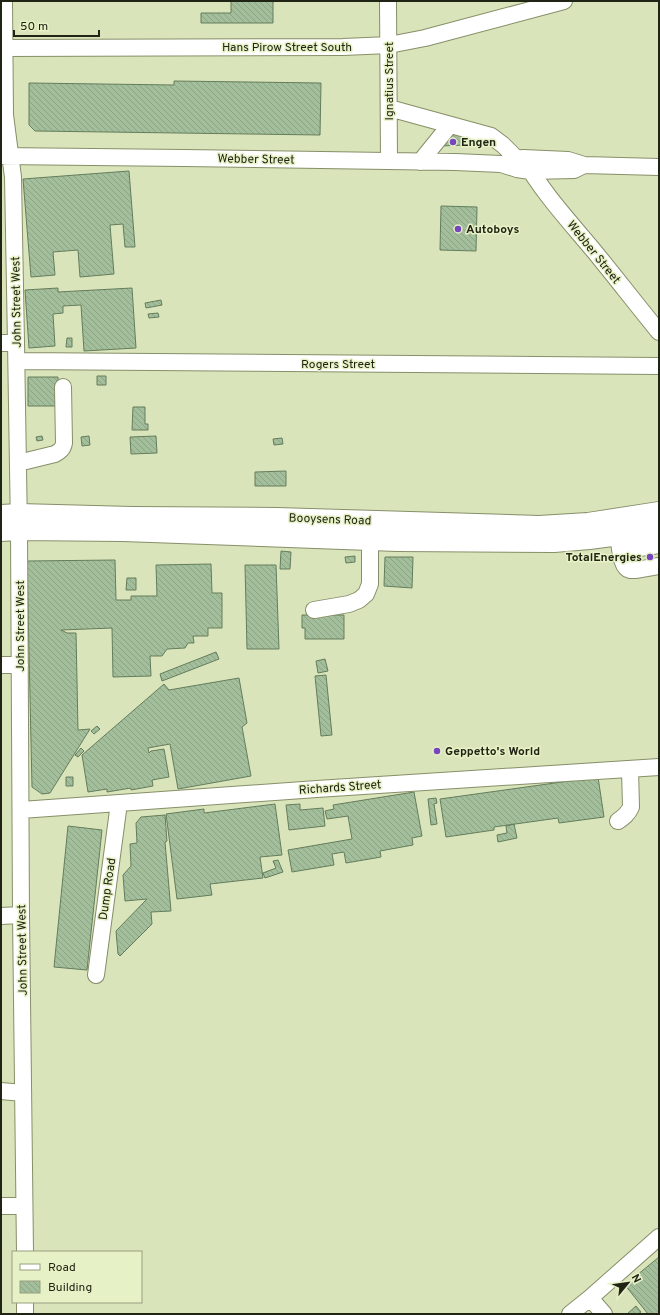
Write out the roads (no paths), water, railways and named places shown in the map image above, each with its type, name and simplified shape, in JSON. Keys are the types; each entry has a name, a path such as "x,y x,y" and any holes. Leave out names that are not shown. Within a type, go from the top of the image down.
{"main road":[{"name":"Booysens Road","path":"10,522 132,517 276,518 539,526 588,523 659,512"},
{"name":"Booysens Road","path":"10,522 131,532 370,540 619,543 659,530"}],"street":[{"name":"John Street West","path":"4,1 3,48 6,156 13,177 9,343 16,361 18,463 10,522 20,665 25,1251"},
{"name":"Ignatius Street","path":"388,1 389,161"},
{"name":"Hans Pirow Street South","path":"3,48 344,47 389,45 425,38 564,1"},
{"path":"389,108 491,136 503,144 524,163 562,171 574,170 584,165"},
{"path":"420,162 450,125"},
{"name":"Webber Street","path":"6,156 389,161 501,164 517,169 524,163 549,198 595,252 659,332"},
{"path":"524,163 568,160 584,165 659,167"},
{"path":"549,198 554,182 562,171"},
{"name":"Rogers Street","path":"16,361 659,366"},
{"path":"18,463 60,452 63,447 64,387"},
{"path":"314,610 349,604 359,600 366,594 370,584 370,540"},
{"path":"659,545 619,543 623,563 626,568 631,570 659,566"},
{"path":"1,665 20,665"},
{"name":"Richards Street","path":"21,810 309,789 659,767"},
{"path":"618,821 625,817 631,807 630,770"},
{"name":"Dump Road","path":"96,975 119,803"},
{"path":"1,916 21,915"},
{"path":"1,1091 23,1093"},
{"path":"1,1206 24,1206"},
{"path":"570,1314 659,1237"},
{"path":"590,1298 604,1314"},
{"path":"25,1303 25,1314"}],"place":[{"name":"Engen","path":"453,142"},
{"name":"Autoboys","path":"458,229"},
{"name":"TotalEnergies","path":"650,557"},
{"name":"Geppetto's World","path":"437,751"}]}
